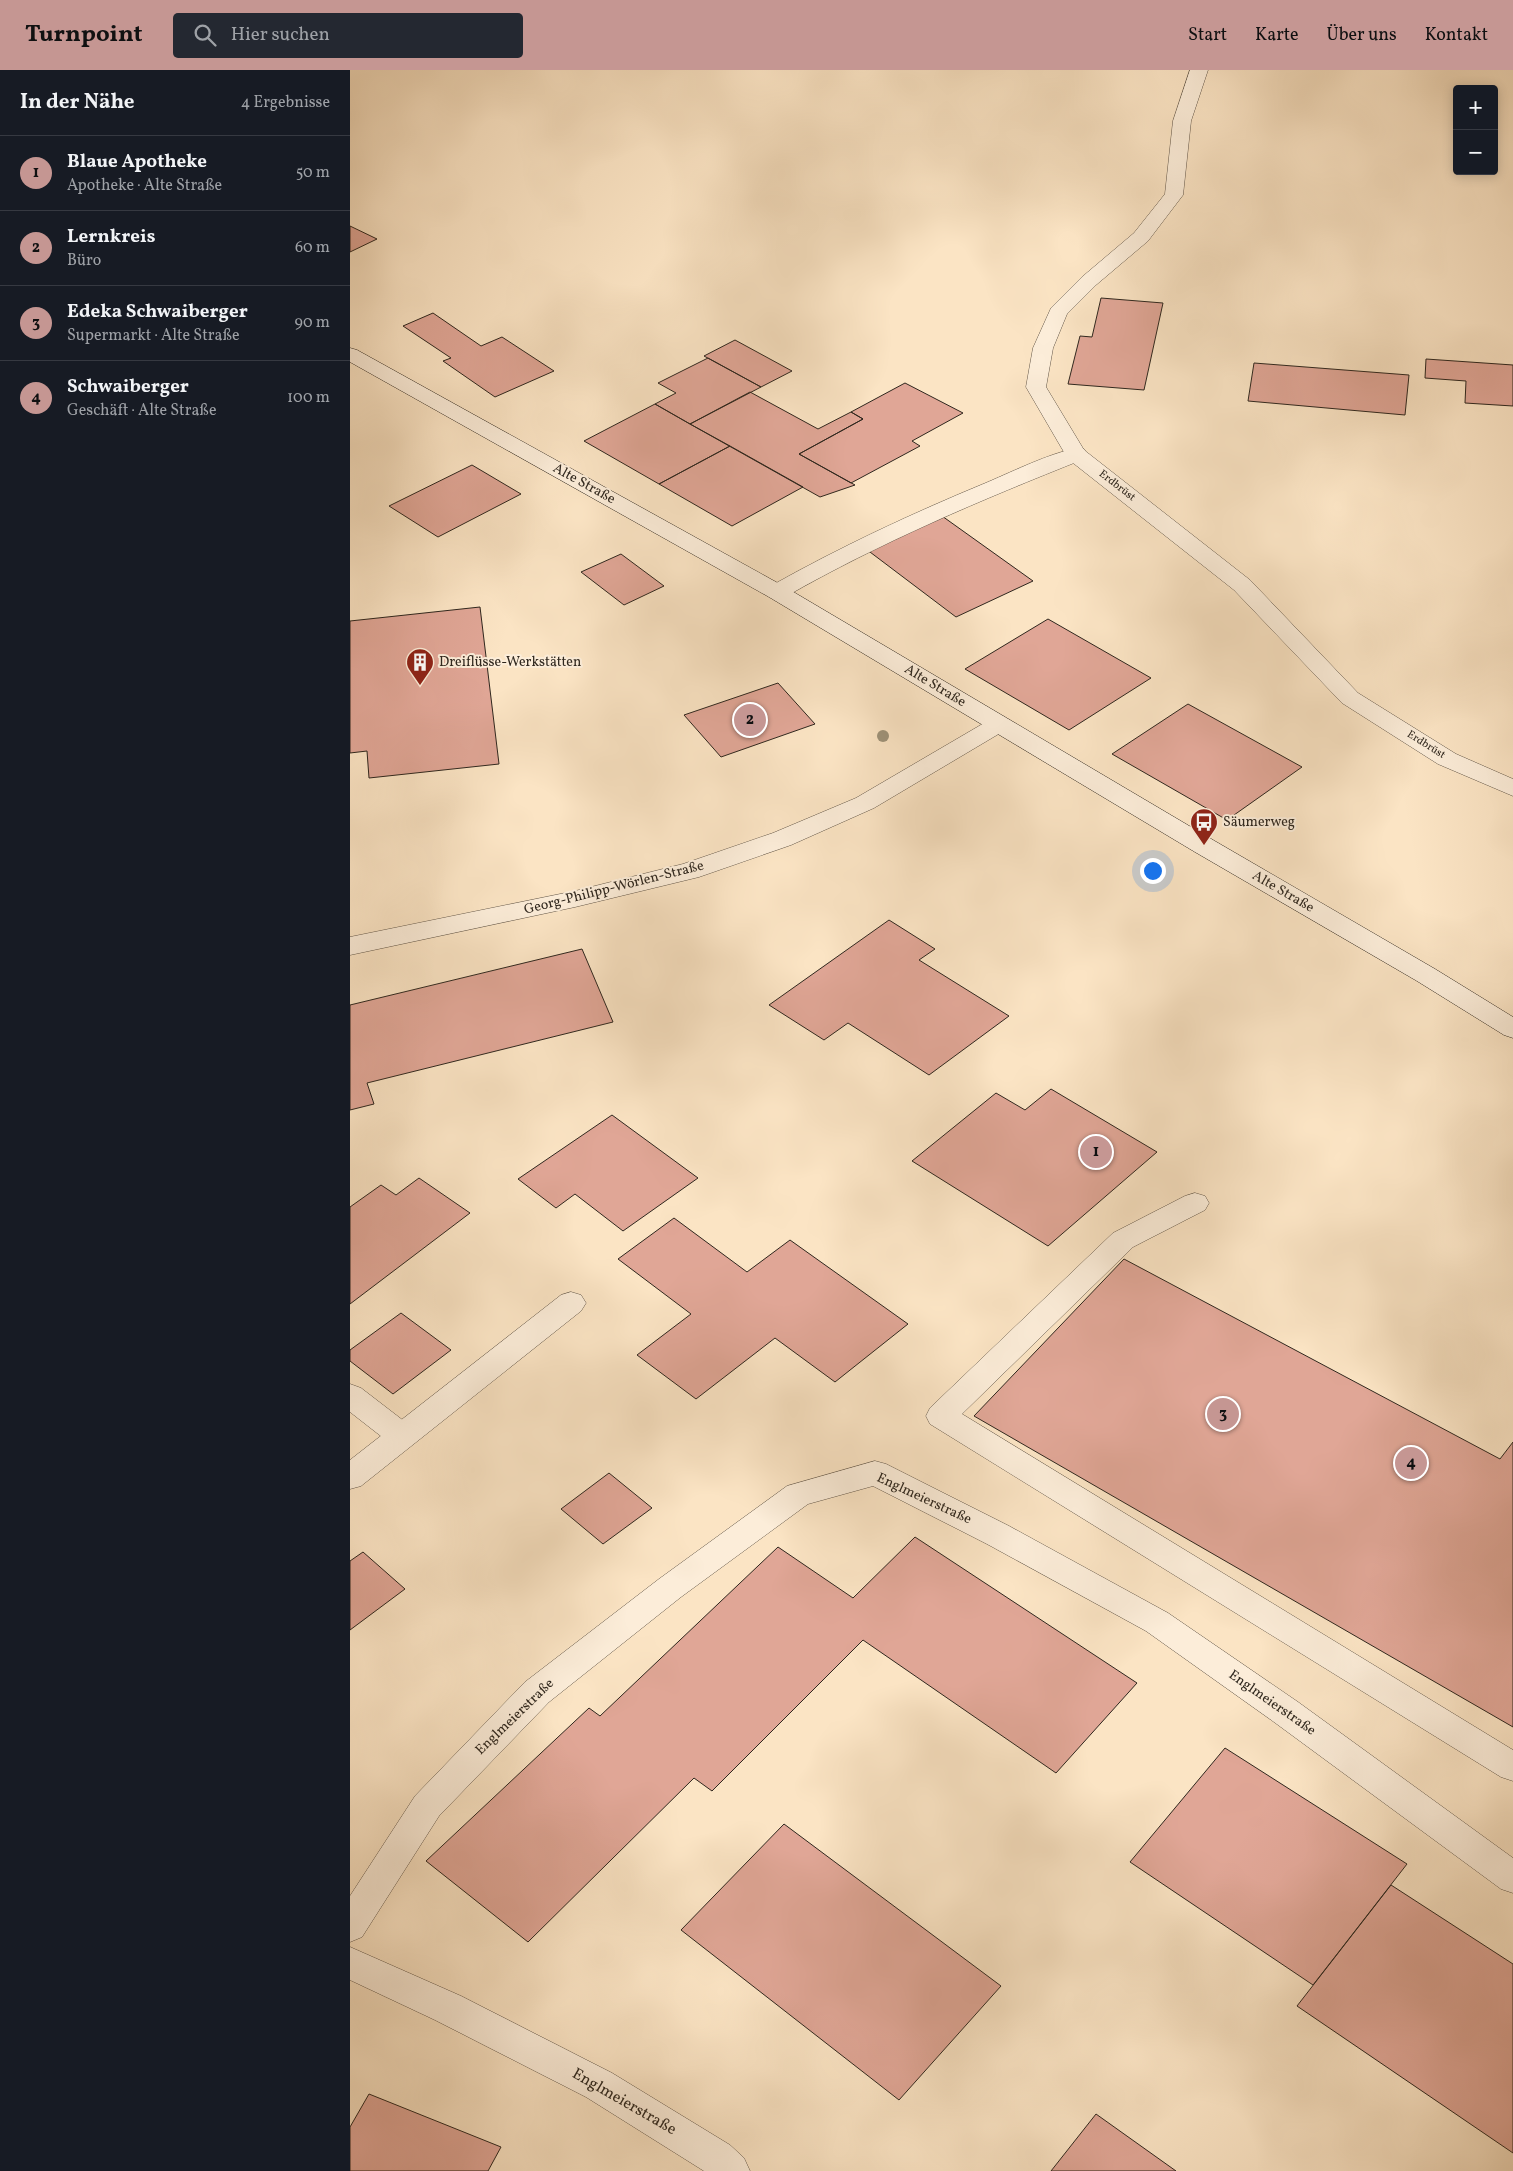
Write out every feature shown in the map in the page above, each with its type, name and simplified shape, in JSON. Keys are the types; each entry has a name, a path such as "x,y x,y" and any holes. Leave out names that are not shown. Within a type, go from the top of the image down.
{"street":[{"name":"Erdbrüst","path":"1199,70 1182,121 1174,195 1141,236 1089,281 1058,312 1043,348 1036,387 1076,454 1242,586 1350,698 1447,758 1513,788"},
{"name":"Alte Straße","path":"350,354 777,592 1426,975 1513,1029"},
{"path":"777,592 817,568 945,506 1076,454"},
{"name":"Georg-Philipp-Wörlen-Straße","path":"350,946 575,899 690,871 782,839 865,803 999,724"},
{"path":"1195,1203 1123,1240 941,1416 1513,1767"},
{"path":"350,1477 571,1303"},
{"path":"350,1396 402,1436"},
{"name":"Englmeierstraße","path":"350,1926 427,1806 537,1692 670,1588 798,1495 875,1473 998,1535 1157,1622 1286,1712 1513,1878"},
{"name":"Englmeierstraße","path":"350,1963 448,2008 599,2086 717,2158 731,2171"}],"building":[{"path":"350,226 377,239 350,252"},
{"path":"1101,298 1163,303 1144,390 1068,384 1080,336 1092,337"},
{"path":"433,313 481,346 502,337 554,371 495,397 443,361 451,358 403,326"},
{"path":"735,340 792,371 761,387 704,356"},
{"path":"708,358 761,387 690,424 655,404 676,393 658,383"},
{"path":"1426,359 1513,365 1513,406 1465,403 1466,381 1425,378"},
{"path":"1254,363 1409,375 1405,415 1248,401"},
{"path":"905,383 963,413 912,441 920,446 851,483 799,454 863,419 851,412"},
{"path":"750,392 818,429 851,412 863,419 799,454 855,485 820,497 690,424"},
{"path":"655,404 730,446 659,484 584,441"},
{"path":"730,446 803,487 732,526 659,484"},
{"path":"472,465 521,494 438,537 389,506"},
{"path":"942,516 1033,581 956,617 866,549"},
{"path":"621,554 664,586 624,605 581,572"},
{"name":"Dreiflüsse-Werkstätten","path":"480,607 499,764 369,778 367,751 350,753 350,621"},
{"path":"1048,619 1151,678 1069,730 965,669"},
{"path":"778,683 815,724 721,757 684,715"},
{"path":"1188,704 1302,767 1227,820 1112,754"},
{"path":"889,920 935,949 919,960 1009,1016 929,1075 848,1023 824,1040 769,1005"},
{"path":"582,949 613,1022 367,1083 374,1104 350,1110 350,1005"},
{"path":"1051,1089 1157,1152 1048,1246 912,1161 996,1093 1025,1110"},
{"path":"612,1115 698,1178 623,1231 575,1194 556,1208 518,1179"},
{"path":"419,1178 470,1213 350,1304 350,1207 381,1185 396,1195"},
{"path":"674,1218 747,1272 790,1240 908,1324 835,1382 775,1338 696,1399 637,1355 691,1314 618,1259"},
{"path":"1124,1259 1500,1459 1513,1442 1513,1727 974,1416"},
{"path":"401,1313 451,1350 393,1394 350,1361 350,1350"},
{"path":"609,1473 652,1508 603,1544 561,1509"},
{"path":"915,1537 1137,1683 1056,1773 863,1640 712,1791 694,1778 528,1942 426,1861 589,1708 600,1716 778,1547 853,1598"},
{"path":"363,1552 405,1589 350,1630 350,1561"},
{"path":"1225,1748 1407,1864 1313,1985 1130,1862"},
{"path":"784,1824 1001,1986 899,2100 681,1930"},
{"path":"1391,1885 1513,1964 1513,2153 1297,2006"},
{"path":"369,2094 501,2147 488,2171 350,2171 350,2127"},
{"path":"1096,2114 1176,2171 1051,2171"}],"place":[{"name":"Dreiflüsse-Werkstätten","path":"420,686"},
{"name":"Lernkreis","path":"750,720"},
{"name":"Säumerweg","path":"1204,846"},
{"name":"Blaue Apotheke","path":"1096,1152"},
{"name":"Edeka Schwaiberger","path":"1223,1414"},
{"name":"Schwaiberger","path":"1411,1463"}]}
